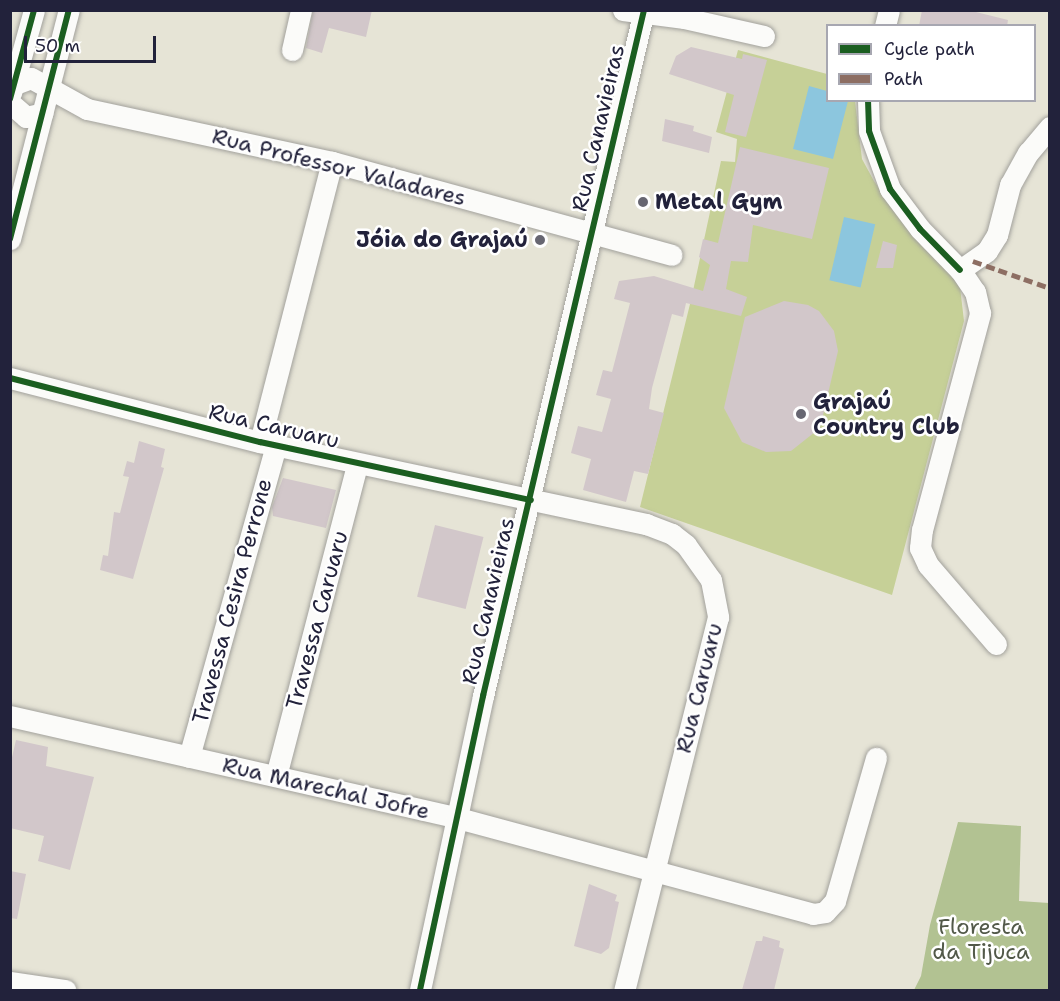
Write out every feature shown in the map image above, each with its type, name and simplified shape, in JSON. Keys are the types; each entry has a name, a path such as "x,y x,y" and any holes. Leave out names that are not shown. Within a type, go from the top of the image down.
{"street":[{"path":"34,10 11,94 26,117 43,113"},
{"path":"10,239 69,10"},
{"path":"292,50 301,10"},
{"path":"636,12 684,18 764,36"},
{"name":"Rua Canavieiras","path":"420,990 592,230 636,12"},
{"name":"Rua Professor Valadares","path":"11,94 31,78 49,91 87,109 332,162 592,230 672,255"},
{"path":"868,102 869,131 890,189 920,229 960,270 975,292 980,313 922,530 920,548 928,565 996,644"},
{"path":"960,270 987,251 997,235 1010,185 1028,153 1050,127"},
{"name":"Travessa Cesira Perrone","path":"189,757 268,444 332,162"},
{"name":"Rua Caruaru","path":"10,378 268,444 646,524 672,534 703,564 711,580 718,617 624,990"},
{"name":"Travessa Caruaru","path":"276,776 357,464"},
{"name":"Rua Marechal Jofre","path":"10,716 458,818 653,873 813,914 825,912 835,901 876,758"},
{"path":"10,982 65,990"}],"green space":[{"name":"Grajaú Country Club","path":"738,50 826,74 826,102 855,102 862,159 874,181 893,209 933,249 960,287 964,321 892,595 640,507 691,300 721,161 735,162 737,139 716,132"},
{"name":"Floresta da Tijuca","path":"958,822 1021,826 1019,901 1049,903 1049,990 914,990 921,976 930,925"}],"water":[{"path":"809,86 826,91 826,102 848,102 833,159 793,149"},
{"path":"844,217 875,224 861,288 829,280"}],"building":[{"path":"313,10 372,10 366,37 329,28 322,53 306,48"},
{"path":"922,10 968,10 1008,20 1007,24 919,24"},
{"path":"691,47 742,59 743,54 767,60 746,137 725,132 734,95 669,74 676,56"},
{"path":"665,119 694,126 693,131 712,137 709,153 662,141"},
{"path":"740,147 829,168 812,239 753,225 748,262 731,261 726,289 747,297 741,316 686,303 683,317 672,314 652,388 649,409 664,413 648,474 634,471 626,502 583,490 591,459 571,453 578,426 602,432 611,399 596,395 603,370 612,372 630,303 614,299 619,281 654,276 703,291 710,265 699,257 703,239 718,243"},
{"path":"883,241 897,245 893,268 876,268"},
{"path":"784,301 808,305 819,311 834,331 838,351 820,428 791,451 766,452 742,442 724,408 745,317"},
{"path":"139,441 165,449 161,467 164,468 133,579 100,570 103,555 108,556 114,512 120,513 129,477 123,476 127,461 134,463"},
{"path":"283,478 336,490 326,528 273,516 272,507"},
{"path":"435,525 484,537 466,609 417,597"},
{"path":"16,740 48,747 46,766 94,777 70,870 38,861 44,836 10,828 10,766"},
{"path":"10,871 26,874 17,919 10,918"},
{"path":"589,884 617,895 615,901 619,902 609,948 601,954 574,946"},
{"path":"763,936 780,941 779,947 784,949 774,990 742,990 756,941 762,941"}],"marked path":[{"path":"973,261 1050,288"}],"cycle path":[{"path":"10,99 34,10"},
{"path":"10,239 69,10"},
{"path":"420,990 483,696 644,10"},
{"path":"868,102 869,131 890,189 920,229 960,270"},
{"path":"10,378 260,442 531,500"}],"place":[{"name":"Metal Gym","path":"643,202"},
{"name":"Jóia do Grajaú","path":"540,240"},
{"name":"Grajaú Country Club","path":"801,414"}]}
